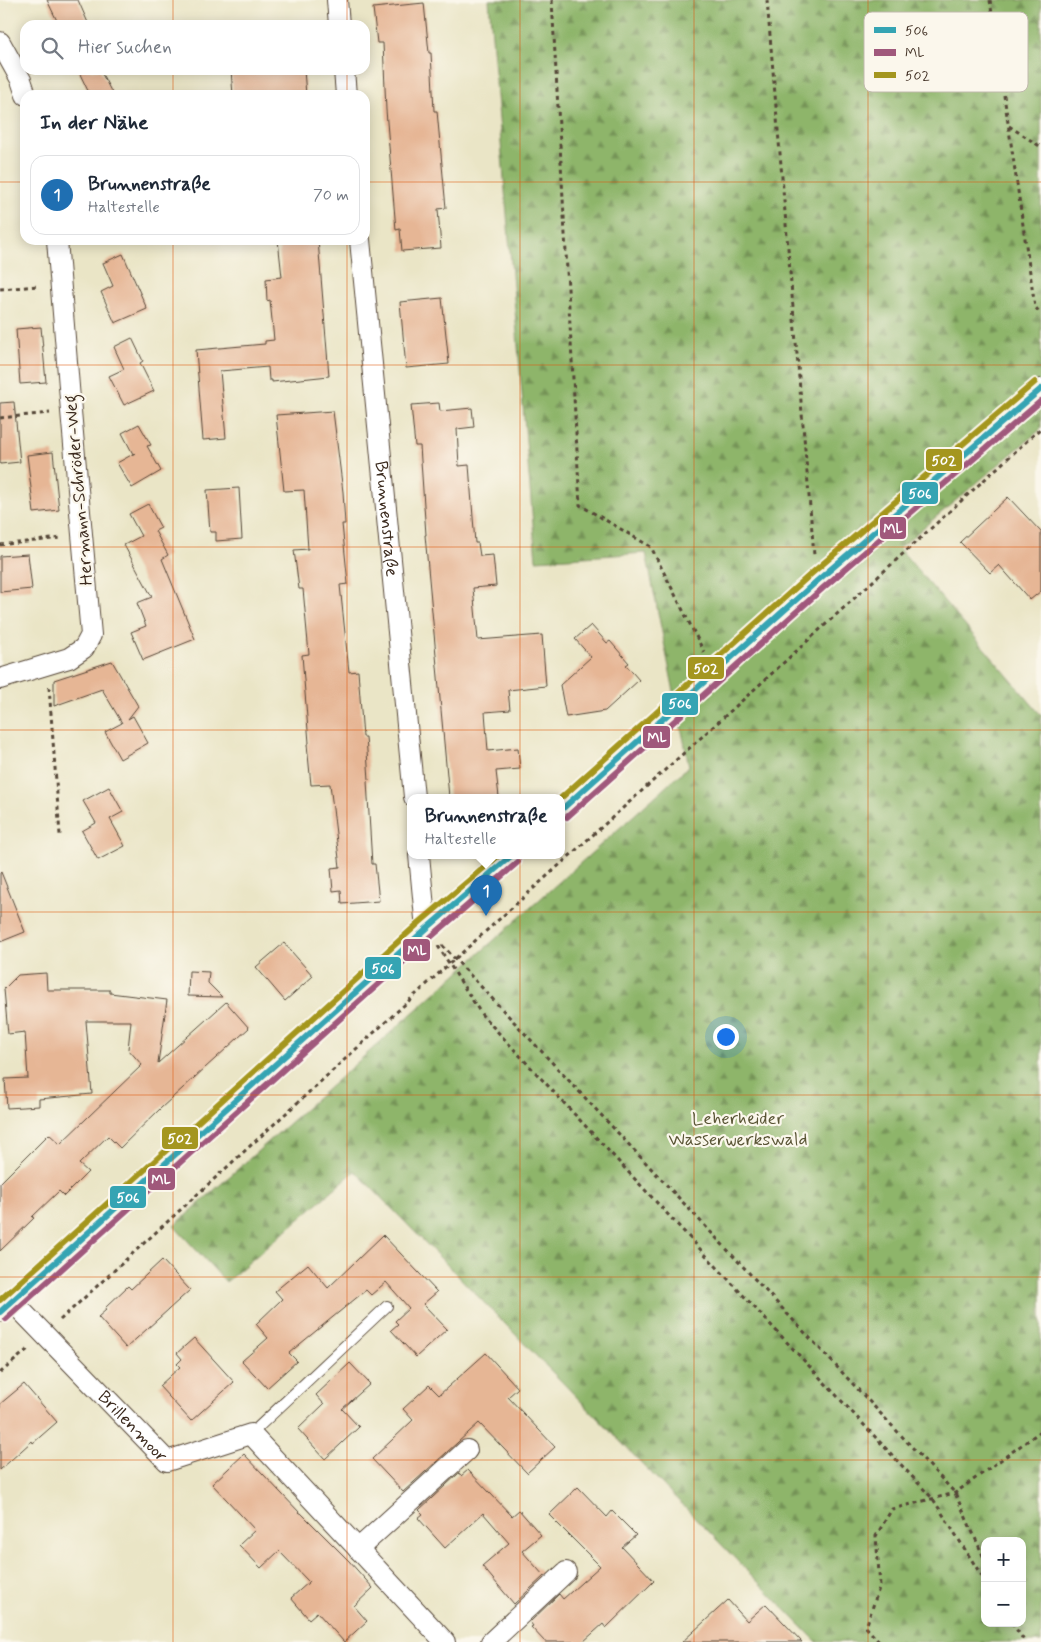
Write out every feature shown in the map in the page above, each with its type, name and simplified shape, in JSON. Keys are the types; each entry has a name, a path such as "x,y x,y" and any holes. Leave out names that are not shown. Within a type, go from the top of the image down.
{"street":[{"path":"337,0 339,20"},
{"path":"0,42 22,80 25,90"},
{"path":"344,75 346,90"},
{"name":"Hermann-Schröder-Weg","path":"0,679 69,658 84,648 91,634 70,411 57,245"},
{"name":"Brunnenstraße","path":"360,245 414,794"},
{"path":"565,806 817,582 1041,389"},
{"path":"419,859 426,929"},
{"path":"6,1307 426,929 507,859"},
{"name":"Brillenmoor","path":"6,1307 44,1334 167,1461 252,1434"},
{"path":"252,1434 445,1642"},
{"path":"358,1549 467,1450"},
{"path":"491,1642 566,1572"}],"lane":[{"path":"252,1434 386,1306"}],"path":[{"path":"552,0 580,505 651,548 715,672"},
{"path":"767,0 817,582"},
{"path":"1003,92 1035,307 1041,314"},
{"path":"1008,126 1041,147"},
{"path":"0,289 60,284"},
{"path":"0,418 70,411"},
{"path":"0,1373 1041,428"},
{"path":"0,544 82,536"},
{"path":"48,664 60,836"},
{"path":"426,929 956,1493 981,1551"},
{"path":"426,929 482,1015 933,1498 981,1575"},
{"path":"879,1642 866,1627 880,1585 876,1536 892,1509 956,1493 1041,1431"},
{"path":"1014,1627 1025,1642"}],"green space":[{"name":"Leherheider Wasserwerkswald","path":"489,0 1041,0 1041,429 899,548 1041,715 1041,1642 817,1642 355,1171 226,1282 174,1226 689,766 646,553 536,560"}],"building":[{"path":"47,0 78,0 87,20 57,20"},
{"path":"424,3 429,53 431,53 434,111 437,111 446,208 438,209 441,248 402,251 400,229 396,230 386,110 383,43 377,43 373,8"},
{"path":"80,75 103,75 110,90 88,90"},
{"path":"231,75 304,75 306,90 233,90"},
{"path":"279,245 318,245 329,376 272,382 272,380 269,380 268,367 220,371 226,438 203,440 196,350 265,344 265,341 274,340 270,300 267,301 266,279 282,277"},
{"path":"123,254 147,309 115,323 101,292 113,286 103,263"},
{"path":"442,298 449,364 406,368 400,302"},
{"path":"41,327 46,382 20,384 16,329"},
{"path":"132,338 143,361 140,363 154,391 124,405 109,376 124,369 114,347"},
{"path":"14,402 20,462 0,464 0,403"},
{"path":"439,403 440,411 472,408 474,427 457,429 459,466 469,465 475,543 478,543 480,556 493,555 496,586 473,588 478,640 542,635 546,686 508,690 510,710 485,712 488,751 518,748 520,769 496,771 499,794 449,794 425,535 420,446 415,446 411,405"},
{"path":"333,411 343,492 345,524 342,524 348,584 340,585 349,672 358,671 363,737 366,737 372,864 375,864 379,901 342,904 341,890 333,891 331,868 340,867 330,784 311,785 307,744 309,743 302,655 309,654 303,589 299,589 294,550 308,549 304,490 284,491 276,415"},
{"path":"139,424 151,445 147,446 161,471 132,488 117,463 135,453 133,454 122,433"},
{"path":"53,452 59,510 34,513 27,455"},
{"path":"239,488 242,539 216,541 216,532 210,532 207,490"},
{"path":"1008,497 1041,532 1041,591 1030,600 999,565 990,573 960,542"},
{"path":"148,504 161,528 155,531 168,555 162,559 195,639 143,660 131,632 146,626 137,603 152,597 124,545 141,536 129,514"},
{"path":"28,554 32,589 0,592 0,556"},
{"path":"591,625 607,643 610,641 629,663 626,665 639,680 605,711 566,717 560,685 591,657 575,639"},
{"path":"112,661 138,706 128,719 133,716 148,743 120,759 105,732 122,723 102,689 54,706 54,680"},
{"path":"109,787 123,812 110,819 125,846 98,860 82,831 96,823 83,801"},
{"path":"0,873 25,932 0,942"},
{"path":"284,943 313,976 285,1001 256,967"},
{"path":"189,971 209,972 208,983 222,997 188,996"},
{"path":"46,973 47,990 110,990 110,993 167,1000 158,1063 226,1002 249,1028 120,1148 108,1136 79,1164 88,1172 64,1196 59,1191 0,1251 0,1183 49,1134 60,1144 142,1065 128,1049 131,1021 86,1021 92,1094 39,1099 39,1106 7,1108 5,1079 28,1078 25,1032 8,1034 4,989 18,975"},
{"path":"383,1235 437,1292 423,1304 447,1329 416,1357 391,1330 398,1324 395,1321 409,1308 386,1282 371,1295 366,1290 289,1353 297,1361 267,1388 242,1361 268,1338 256,1324 282,1299 275,1291 308,1264 328,1288"},
{"path":"162,1260 190,1290 126,1348 98,1317 128,1286 131,1289"},
{"path":"194,1338 234,1382 191,1421 159,1386 180,1367 177,1364 182,1359 177,1353"},
{"path":"486,1353 518,1388 508,1397 555,1447 527,1473 479,1423 403,1492 372,1459 413,1420 403,1409 429,1385 439,1395"},
{"path":"350,1363 370,1384 342,1409 359,1427 325,1459 298,1429 324,1404 316,1395"},
{"path":"24,1384 57,1422 33,1443 32,1441 0,1470 0,1404"},
{"path":"244,1454 373,1588 354,1606 367,1621 344,1642 317,1612 309,1619 291,1598 309,1582 279,1551 261,1568 239,1545 255,1530 212,1484"},
{"path":"468,1470 512,1516 519,1510 541,1535 522,1551 544,1576 514,1604 482,1566 509,1543 483,1513 445,1548 418,1518 423,1514 419,1510 459,1473 461,1476"},
{"path":"578,1487 607,1517 612,1511 636,1535 622,1547 654,1581 606,1628 603,1624 583,1642 545,1642 531,1627 533,1626 530,1622 559,1594 563,1599 600,1566 549,1515"},
{"path":"728,1600 747,1621 766,1604 802,1642 682,1642"}],"transit line":[{"name":"502","path":"565,794 811,574 1035,382"},
{"name":"506","path":"565,806 817,581 1041,389"},
{"name":"ML","path":"567,817 823,588 1041,401"},
{"name":"502","path":"0,1300 420,922 494,859"},
{"name":"506","path":"0,1312 426,929 507,859"},
{"name":"ML","path":"6,1319 432,936 518,862"}],"place":[{"name":"Brunnenstraße","path":"486,916"}]}
